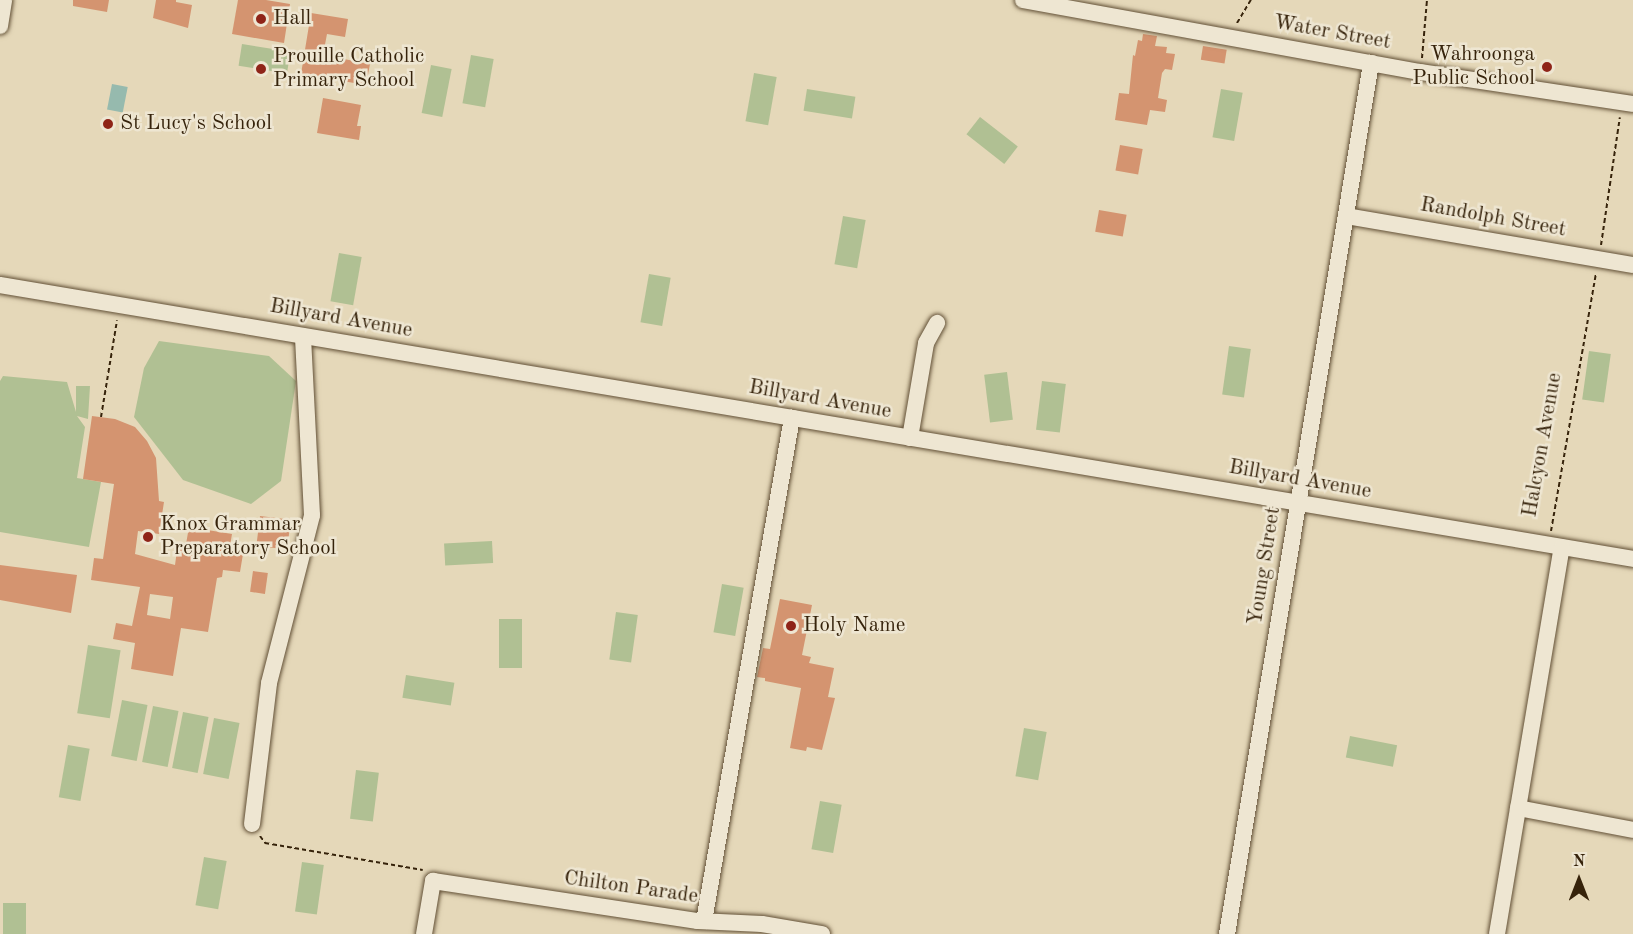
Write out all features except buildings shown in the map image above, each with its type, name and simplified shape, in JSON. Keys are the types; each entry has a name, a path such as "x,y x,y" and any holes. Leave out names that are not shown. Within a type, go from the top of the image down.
{"street":[{"path":"0,26 4,0"},
{"name":"Water Street","path":"1023,0 1421,72 1628,103"},
{"name":"Young Street","path":"1227,934 1371,63"},
{"name":"Randolph Street","path":"1346,216 1633,265"},
{"name":"Billyard Avenue","path":"0,285 1633,559"},
{"path":"910,438 926,343 937,324"},
{"path":"252,824 268,683 312,515 303,336"},
{"path":"704,921 792,418"},
{"path":"1497,934 1562,547"},
{"path":"1518,808 1633,830"},
{"path":"424,934 433,881"},
{"name":"Chilton Parade","path":"433,881 704,921 762,924 822,934"}],"path":[{"path":"1236,26 1251,0"},
{"path":"1421,72 1427,0"},
{"name":"Halcyon Avenue","path":"1562,547 1550,530 1628,103"},
{"path":"101,417 116,328"},
{"path":"252,824 265,843 423,870 433,881"}],"green space":[{"path":"242,44 290,52 287,73 239,66"},
{"path":"471,55 494,59 485,107 462,103"},
{"path":"431,65 452,69 442,117 422,113"},
{"path":"754,73 777,77 768,125 745,121"},
{"path":"807,89 855,97 852,118 804,111"},
{"path":"1221,89 1243,93 1234,141 1212,137"},
{"path":"980,117 1018,147 1004,164 966,134"},
{"path":"843,216 866,220 857,268 834,264"},
{"path":"339,253 362,257 353,305 330,301"},
{"path":"649,274 671,278 662,326 640,322"},
{"path":"159,341 269,356 296,381 281,481 251,504 183,480 134,417 144,368"},
{"path":"1229,346 1251,349 1244,398 1222,395"},
{"path":"1589,351 1611,354 1604,403 1582,400"},
{"path":"1007,372 1013,420 990,422 984,375"},
{"path":"3,376 67,382 76,412 76,386 90,386 88,419 77,416 85,427 77,478 101,482 89,547 0,532 0,381"},
{"path":"1042,381 1066,384 1060,433 1036,430"},
{"path":"492,541 493,563 445,565 444,544"},
{"path":"722,584 744,588 735,636 713,632"},
{"path":"616,612 638,615 631,663 609,660"},
{"path":"499,619 522,619 522,668 499,668"},
{"path":"88,645 121,650 110,718 77,713"},
{"path":"406,675 454,683 451,705 402,698"},
{"path":"122,700 148,705 137,761 111,756"},
{"path":"153,706 179,711 168,767 142,762"},
{"path":"183,712 209,717 198,773 172,768"},
{"path":"214,718 240,723 229,779 203,774"},
{"path":"1024,728 1047,732 1038,780 1015,776"},
{"path":"1350,736 1397,745 1393,767 1346,758"},
{"path":"68,745 90,749 80,801 59,797"},
{"path":"356,770 379,773 373,821 350,819"},
{"path":"820,801 842,805 833,853 811,849"},
{"path":"204,857 227,861 218,909 195,905"},
{"path":"302,862 324,865 317,915 295,912"},
{"path":"3,903 26,903 26,934 3,934"}],"water":[{"path":"112,84 128,87 123,113 107,110"}],"place":[{"name":"Hall","path":"261,19"},
{"name":"Wahroonga Public School","path":"1547,67"},
{"name":"Prouille Catholic Primary School","path":"261,69"},
{"name":"St Lucy's School","path":"108,124"},
{"name":"Knox Grammar Preparatory School","path":"148,537"},
{"name":"Holy Name","path":"791,626"}]}
